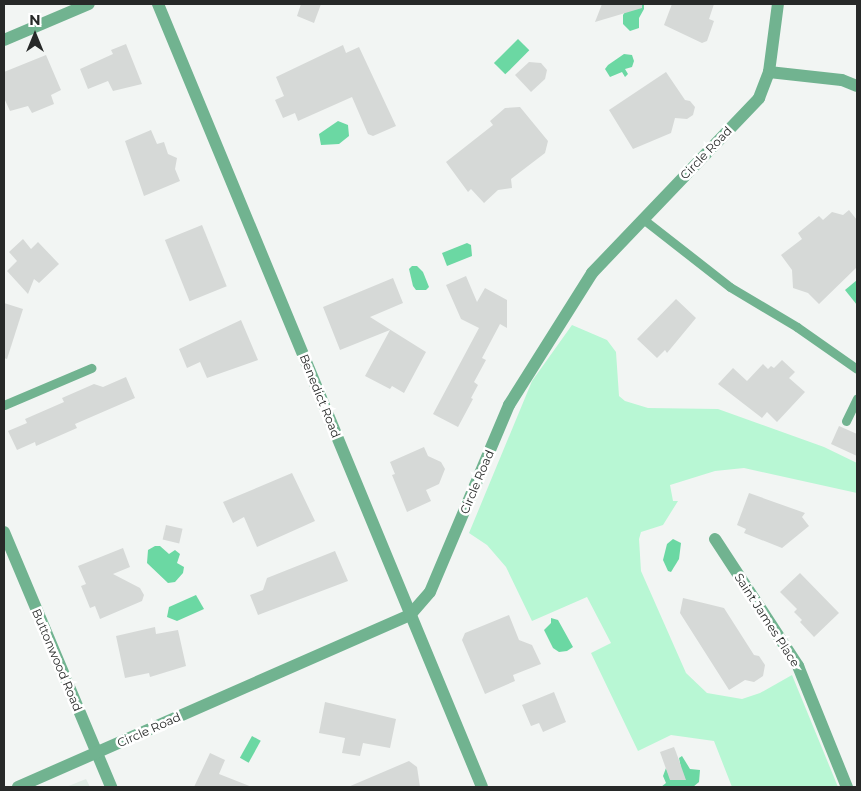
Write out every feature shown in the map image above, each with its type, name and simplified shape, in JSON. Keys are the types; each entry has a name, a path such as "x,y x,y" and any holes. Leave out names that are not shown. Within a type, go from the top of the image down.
{"street":[{"path":"4,40 89,4"},
{"name":"Benedict Road","path":"158,4 482,787"},
{"name":"Circle Road","path":"18,787 410,615 430,592 509,405 592,273 759,98 769,72 778,4"},
{"path":"769,72 842,80 857,86"},
{"name":"Buttonwood Road","path":"4,532 111,787"},
{"name":"Saint James Place","path":"715,540 798,666 847,787"}],"lane":[{"path":"643,219 743,296 797,327 857,369"},
{"path":"4,405 91,368"},
{"path":"846,421 857,398"}],"shaded area":[{"path":"630,4 644,4 644,9 639,18 639,28 630,31 623,24 623,15"},
{"path":"518,39 529,50 505,74 494,63"},
{"path":"624,54 632,55 634,61 632,67 625,69 628,74 625,77 622,72 610,77 605,69"},
{"path":"338,121 348,125 349,136 339,144 321,145 319,134"},
{"path":"467,243 471,245 472,256 447,266 442,253"},
{"path":"412,266 417,266 423,272 429,287 426,290 416,290 413,286 409,269"},
{"path":"857,280 857,305 845,290"},
{"path":"572,325 607,340 616,352 619,396 625,401 648,408 718,409 824,447 857,463 857,493 744,468 715,471 670,485 673,501 678,501 663,525 641,532 639,539 641,571 686,673 707,693 742,699 760,693 792,675 838,787 732,787 714,741 671,735 638,751 591,653 611,643 587,597 532,621 506,567 487,545 469,533 532,381"},
{"path":"673,539 681,543 679,559 671,572 668,571 663,560 667,544"},
{"path":"155,546 160,546 169,554 175,550 180,554 177,563 184,567 183,573 175,582 168,583 147,563 148,550"},
{"path":"196,595 204,609 177,621 167,617 169,607"},
{"path":"551,618 558,620 573,647 567,651 559,652 553,648 544,630 551,623"},
{"path":"252,736 261,741 249,763 240,758"},
{"path":"682,756 690,769 700,770 699,782 693,787 661,787 666,783 663,776 666,768 671,780 683,778 679,758"},
{"path":"86,779 90,787 66,787"}],"building":[{"path":"301,4 321,4 314,23 297,16"},
{"path":"602,4 642,4 642,8 595,22"},
{"path":"672,4 714,4 709,19 714,21 707,41 702,43 664,25"},
{"path":"126,44 142,84 113,91 108,81 88,89 80,69 113,54 111,50"},
{"path":"343,45 346,53 359,47 396,126 373,136 368,134 352,97 298,121 295,113 283,118 275,100 284,96 276,77"},
{"path":"46,55 61,90 51,95 54,104 32,113 28,106 10,111 4,98 4,72"},
{"path":"529,62 541,63 547,70 545,79 531,92 515,75"},
{"path":"666,72 685,100 690,101 695,107 693,115 687,119 675,118 671,133 633,149 609,110"},
{"path":"520,107 548,141 545,153 511,179 512,188 498,190 484,203 471,189 468,192 446,162 493,125 490,121 505,108"},
{"path":"151,130 157,144 164,142 168,154 177,158 175,169 180,181 144,196 125,141"},
{"path":"849,210 857,220 857,267 819,304 808,293 793,288 792,270 781,255 802,239 798,233 819,216 823,220 832,212 843,215"},
{"path":"202,225 227,286 190,301 165,240"},
{"path":"23,239 31,249 38,242 59,264 39,283 34,279 28,294 7,271 17,261 9,252"},
{"path":"466,276 477,302 485,288 507,300 507,328 500,324 482,358 486,360 474,382 478,385 471,398 473,399 458,427 433,414 479,328 461,319 446,285"},
{"path":"393,278 403,303 370,317 426,352 404,393 392,386 390,389 365,376 390,330 340,350 323,307"},
{"path":"676,299 696,318 667,353 665,350 657,358 637,339"},
{"path":"4,303 23,309 7,359 4,358"},
{"path":"241,320 258,360 207,378 200,362 187,368 179,349"},
{"path":"782,360 795,372 789,378 805,392 777,422 767,412 762,418 718,384 733,368 747,381 763,364 768,369 771,366 774,368"},
{"path":"126,377 135,398 75,424 77,428 36,446 35,442 17,450 8,431 27,423 25,419 64,402 62,398 94,384 103,387"},
{"path":"839,426 857,434 857,456 831,444"},
{"path":"424,447 428,456 441,462 445,469 439,484 426,490 431,501 407,512 392,475 395,474 390,462"},
{"path":"292,473 315,521 257,547 244,517 233,523 223,502"},
{"path":"749,493 805,513 802,517 809,526 782,548 744,533 746,529 737,525"},
{"path":"166,525 183,529 179,543 163,540"},
{"path":"123,548 130,567 113,574 140,588 144,595 142,601 100,619 95,606 90,608 81,586 86,584 78,566"},
{"path":"335,551 348,581 258,615 250,595 263,590 267,578"},
{"path":"800,573 839,613 814,637 800,622 802,620 794,612 797,609 780,592"},
{"path":"683,598 724,608 754,655 759,656 765,665 763,676 754,682 745,680 729,690 680,613"},
{"path":"509,615 519,640 532,645 541,664 513,675 515,681 485,694 462,640 465,633"},
{"path":"155,627 156,634 178,630 186,666 150,677 149,673 125,678 116,636"},
{"path":"554,692 566,722 543,732 539,723 531,726 522,705"},
{"path":"325,702 396,719 390,748 363,743 360,756 342,753 345,738 319,733"},
{"path":"674,747 686,780 670,780 660,752"},
{"path":"210,753 225,760 219,774 252,787 194,787"},
{"path":"409,761 417,767 420,787 348,787"}]}
